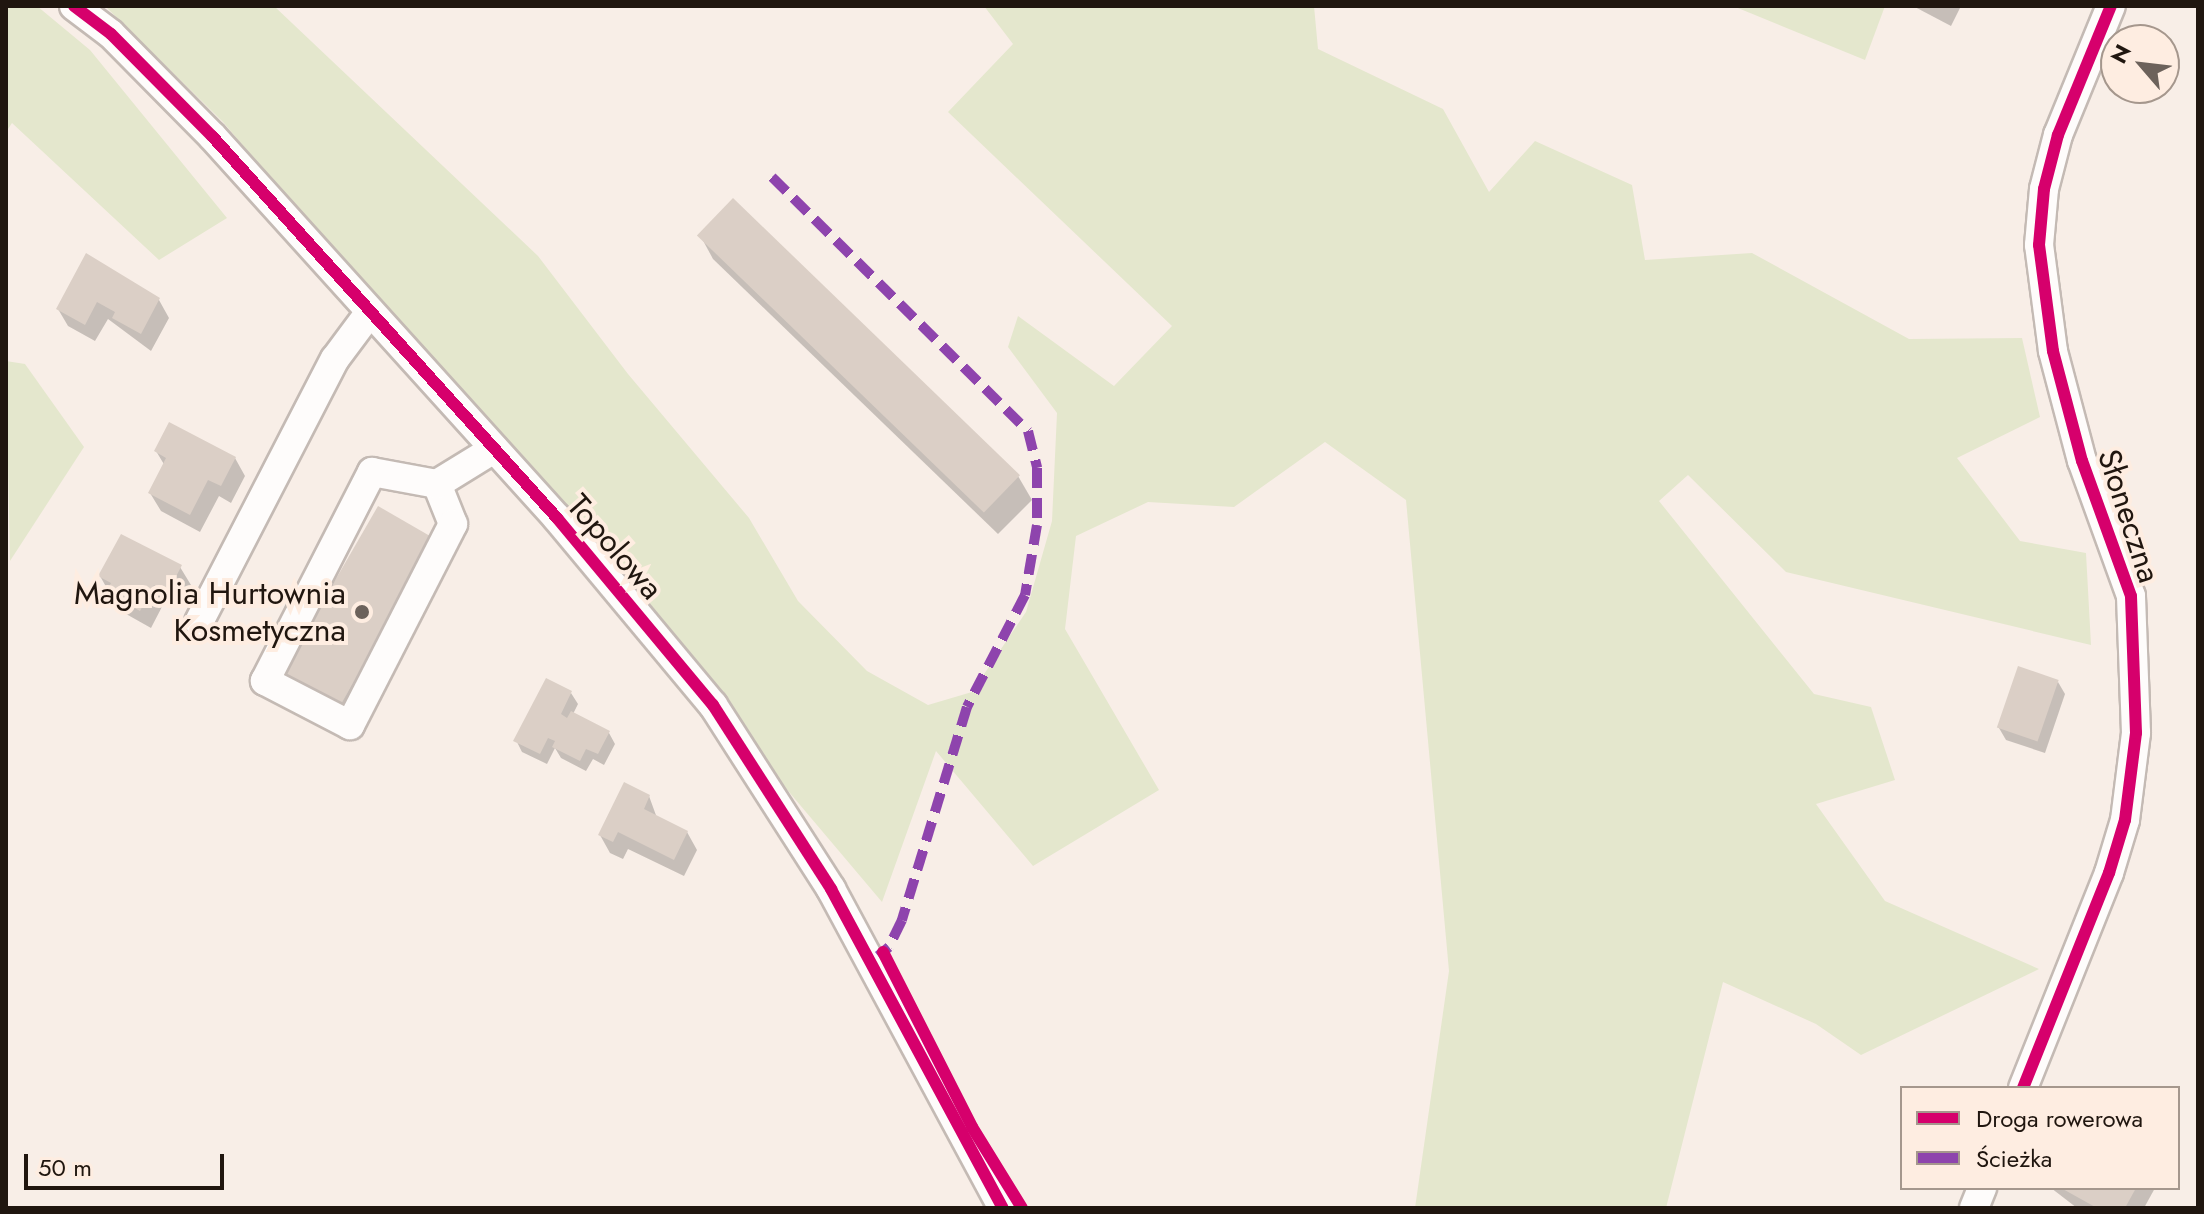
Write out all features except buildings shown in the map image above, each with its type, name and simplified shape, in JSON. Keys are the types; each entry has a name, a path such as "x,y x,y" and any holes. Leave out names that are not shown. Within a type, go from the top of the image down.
{"street":[{"name":"Topolowa","path":"74,6 111,34 174,95 629,601 758,768 831,889 1003,1208"},
{"name":"Słoneczna","path":"2024,1086 2109,873 2125,820 2136,733 2131,596 2082,461 2053,351 2039,245 2044,189 2058,135 2111,6"},
{"path":"199,622 335,359 370,312"},
{"path":"437,484 453,524 350,725 265,681 372,472 437,484 494,449"}],"green space":[{"path":"6,6 37,6 90,50 227,218 159,260 12,123 6,132"},
{"path":"105,6 274,6 538,256 628,374 749,518 798,601 867,671 928,705 972,692 1026,612 1052,521 1057,413 1008,347 1018,316 1114,386 1172,326 948,112 1013,44 984,6 1314,6 1318,49 1443,109 1489,192 1535,141 1632,185 1645,260 1752,253 1909,339 2022,338 2040,417 1957,458 2020,541 2086,553 2091,645 1786,572 1688,475 1659,501 1814,694 1871,707 1895,780 1816,804 1885,901 2039,969 1861,1055 1816,1024 1723,982 1666,1208 1415,1208 1449,971 1406,500 1325,442 1234,507 1148,502 1076,536 1065,629 1159,790 1033,866 936,751 882,902 223,122"},
{"path":"1733,6 1885,6 1865,60"},
{"path":"6,361 25,364 84,447 10,561"}],"marked path":[{"path":"772,177 1028,431 1037,468 1037,525 1025,595 967,707 902,920 889,947 878,956"}],"cycle path":[{"path":"74,6 111,34 212,136 557,518 713,705 831,889 1003,1208"},
{"path":"2024,1086 2109,873 2125,820 2136,733 2131,596 2082,461 2053,351 2039,245 2044,189 2058,135 2111,6"},
{"path":"883,952 972,1127 1022,1208"}],"place":[{"name":"Magnolia Hurtownia Kosmetyczna","path":"362,612"}]}
